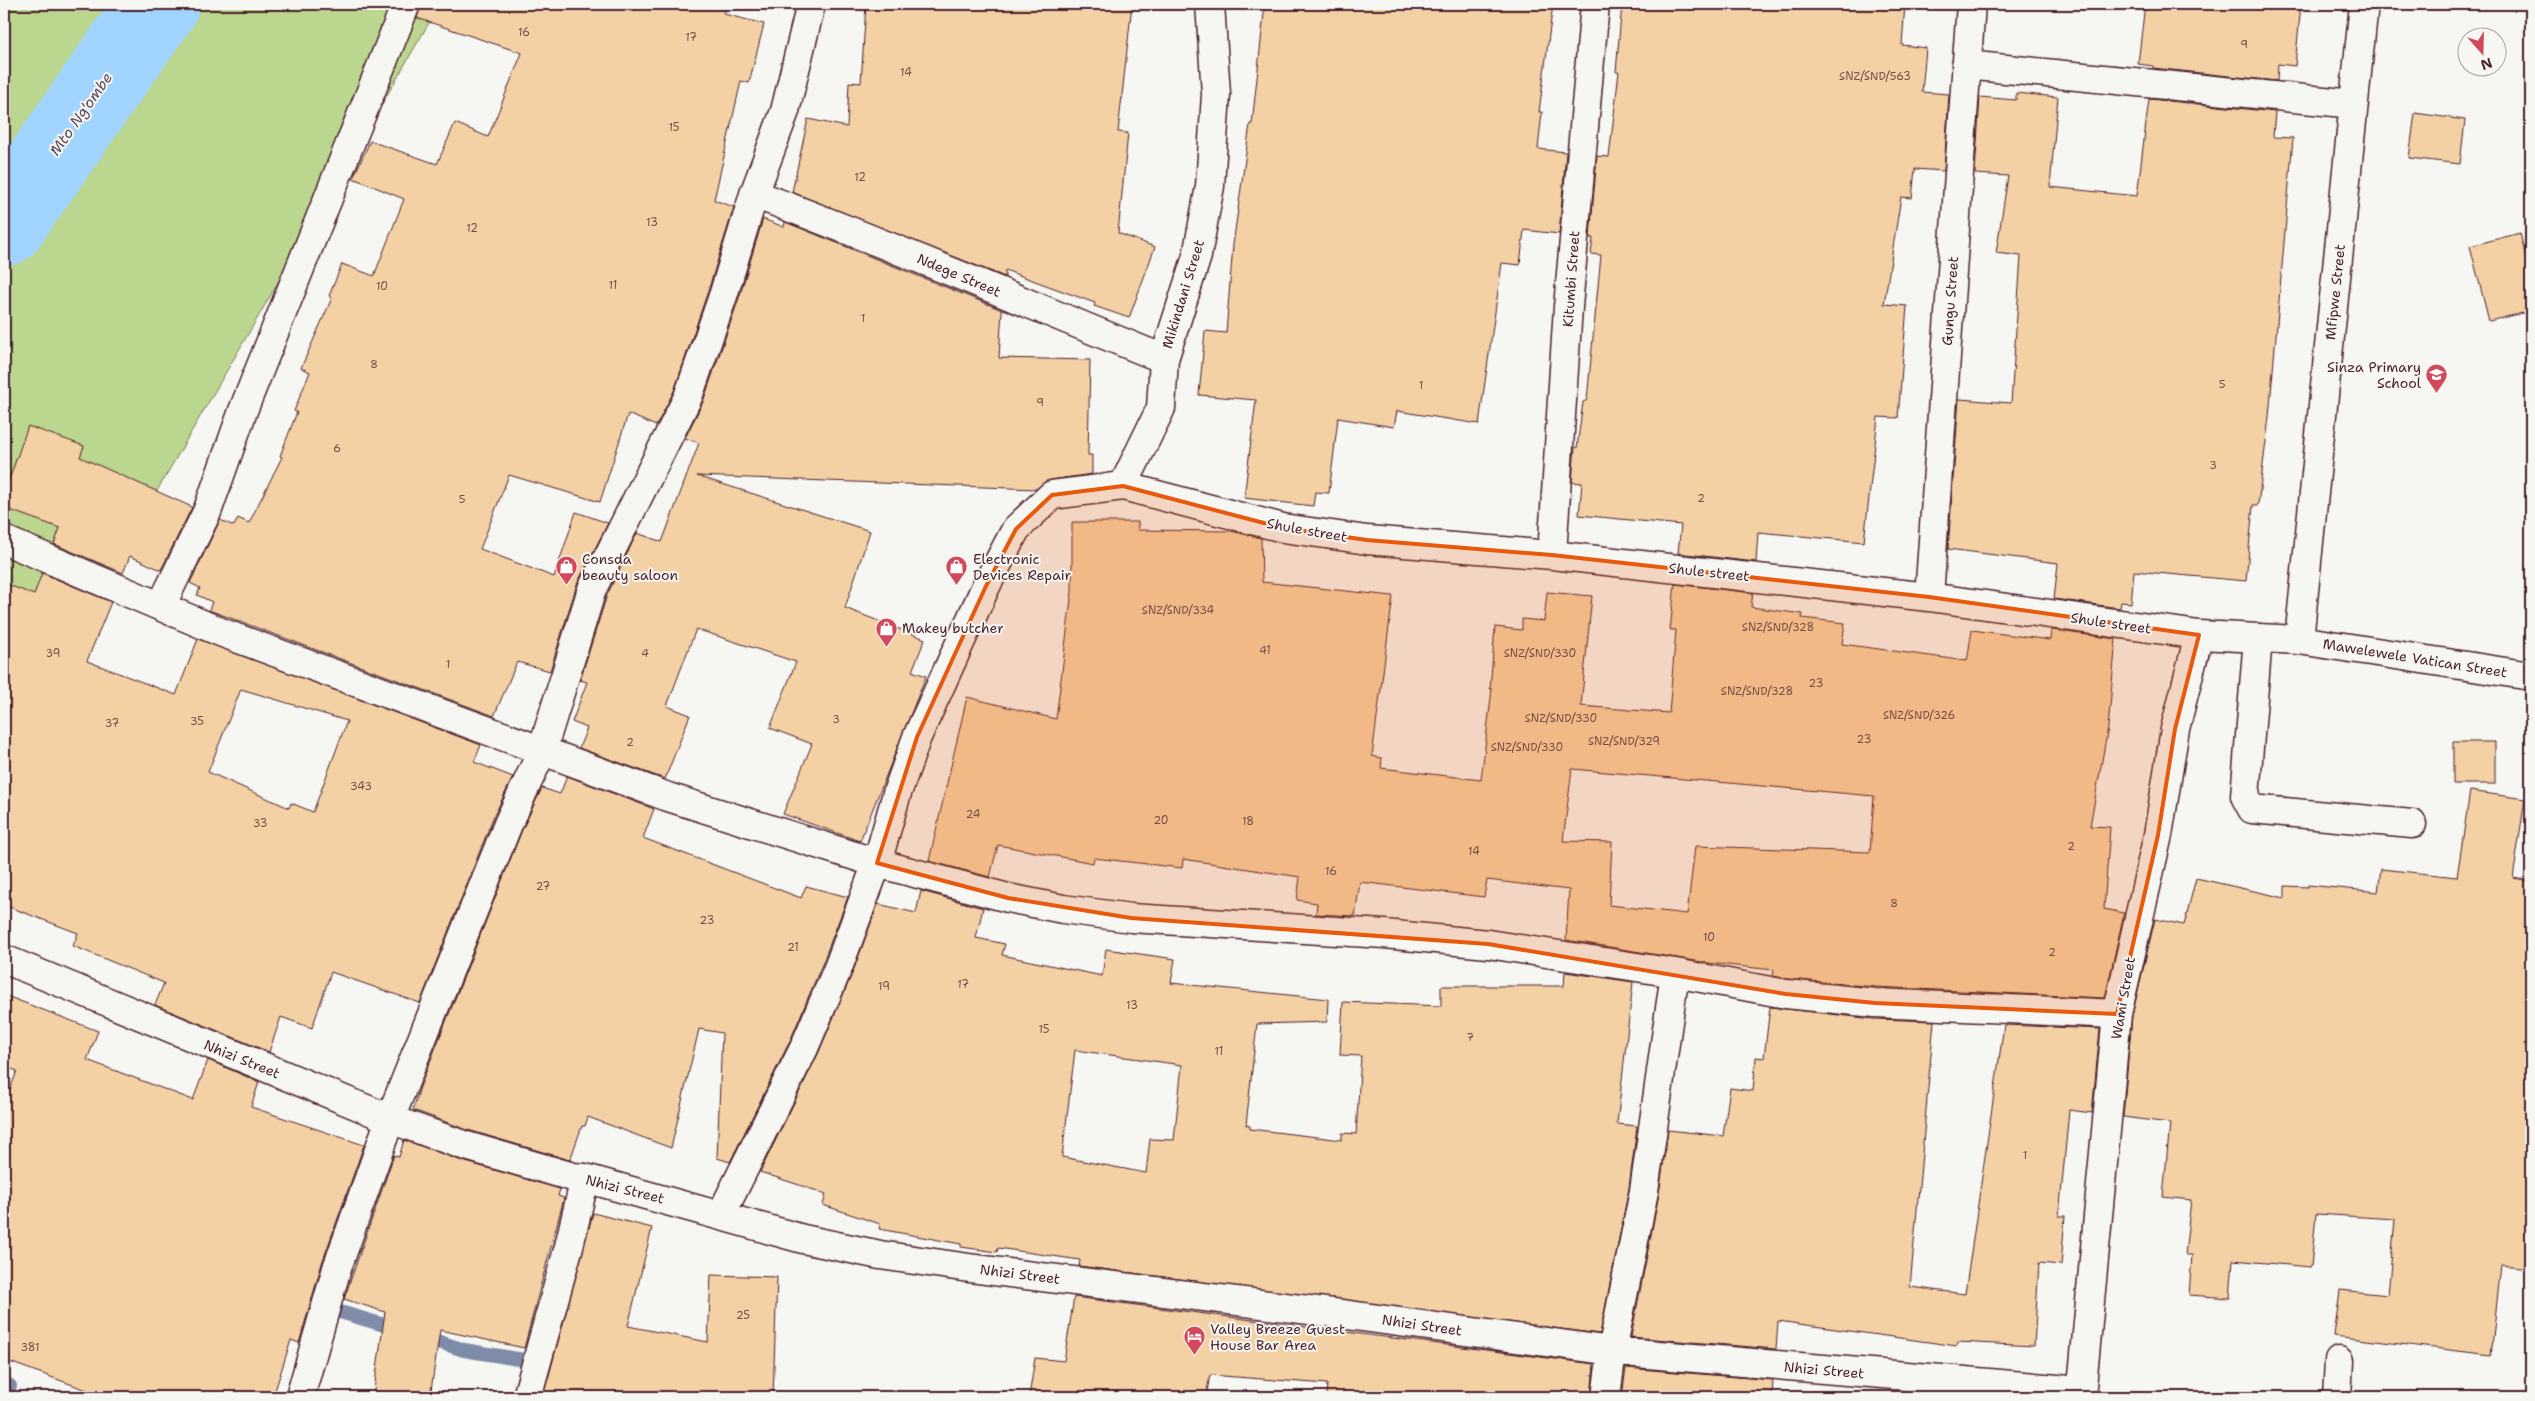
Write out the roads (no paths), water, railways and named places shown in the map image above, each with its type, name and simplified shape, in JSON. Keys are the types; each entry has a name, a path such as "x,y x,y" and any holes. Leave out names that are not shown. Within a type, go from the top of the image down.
{"street":[{"path":"161,606 207,512 244,408 406,4"},
{"path":"300,1397 337,1268 390,1120 508,824 542,751 592,589 688,397 724,293 754,194 785,111 811,4"},
{"name":"Mikindani Street","path":"1123,486 1160,408 1164,359 1197,256 1210,186 1216,94 1210,4"},
{"name":"Kitumbi Street","path":"1552,555 1568,306 1595,4"},
{"name":"Gungu Street","path":"1929,597 1971,4"},
{"name":"Mfipwe Street","path":"2298,640 2364,4"},
{"path":"1966,65 2354,104"},
{"name":"Ndege Street","path":"754,194 865,235 1020,301 1164,359"},
{"path":"721,1214 804,1048 838,968 877,863 897,793 918,737 986,586 1016,529 1052,495 1123,486"},
{"name":"Shule street","path":"1123,486 1283,528 1367,540 1552,555 1929,597 2199,635 2298,640"},
{"path":"4,540 223,633 668,797 877,863 951,884 1063,909 1131,918 1384,934 1478,943 1675,974 1786,994 1875,1003 2117,1014"},
{"name":"Wami Street","path":"2082,1394 2117,1014 2158,835 2175,729 2199,635"},
{"path":"2258,638 2245,796 2252,809 2412,824"},
{"name":"Mawelewele Vatican Street","path":"2298,640 2531,676"},
{"name":"Nhizi Street","path":"4,959 390,1120 462,1145 573,1177 584,1178 721,1214 803,1239 880,1255 1612,1351 2082,1394"},
{"path":"1606,1397 1612,1351 1644,1191 1675,974"},
{"path":"528,1397 569,1246 584,1178"},
{"path":"2337,1397 2339,1361"}],"waterway":[{"name":"Mto Ng'ombe","path":"4,225 158,4"},
{"path":"333,1299 330,1309 401,1330"},
{"path":"421,1336 464,1350 530,1361"},
{"path":"4,1383 10,1386"}],"place":[{"name":"Sinza Primary School","path":"2437,394"},
{"name":"Consda beauty saloon","path":"566,586"},
{"name":"Electronic Devices Repair","path":"957,586"},
{"name":"Makey butcher","path":"886,647"},
{"name":"Valley Breeze Guest House Bar Area","path":"1194,1356"}]}
